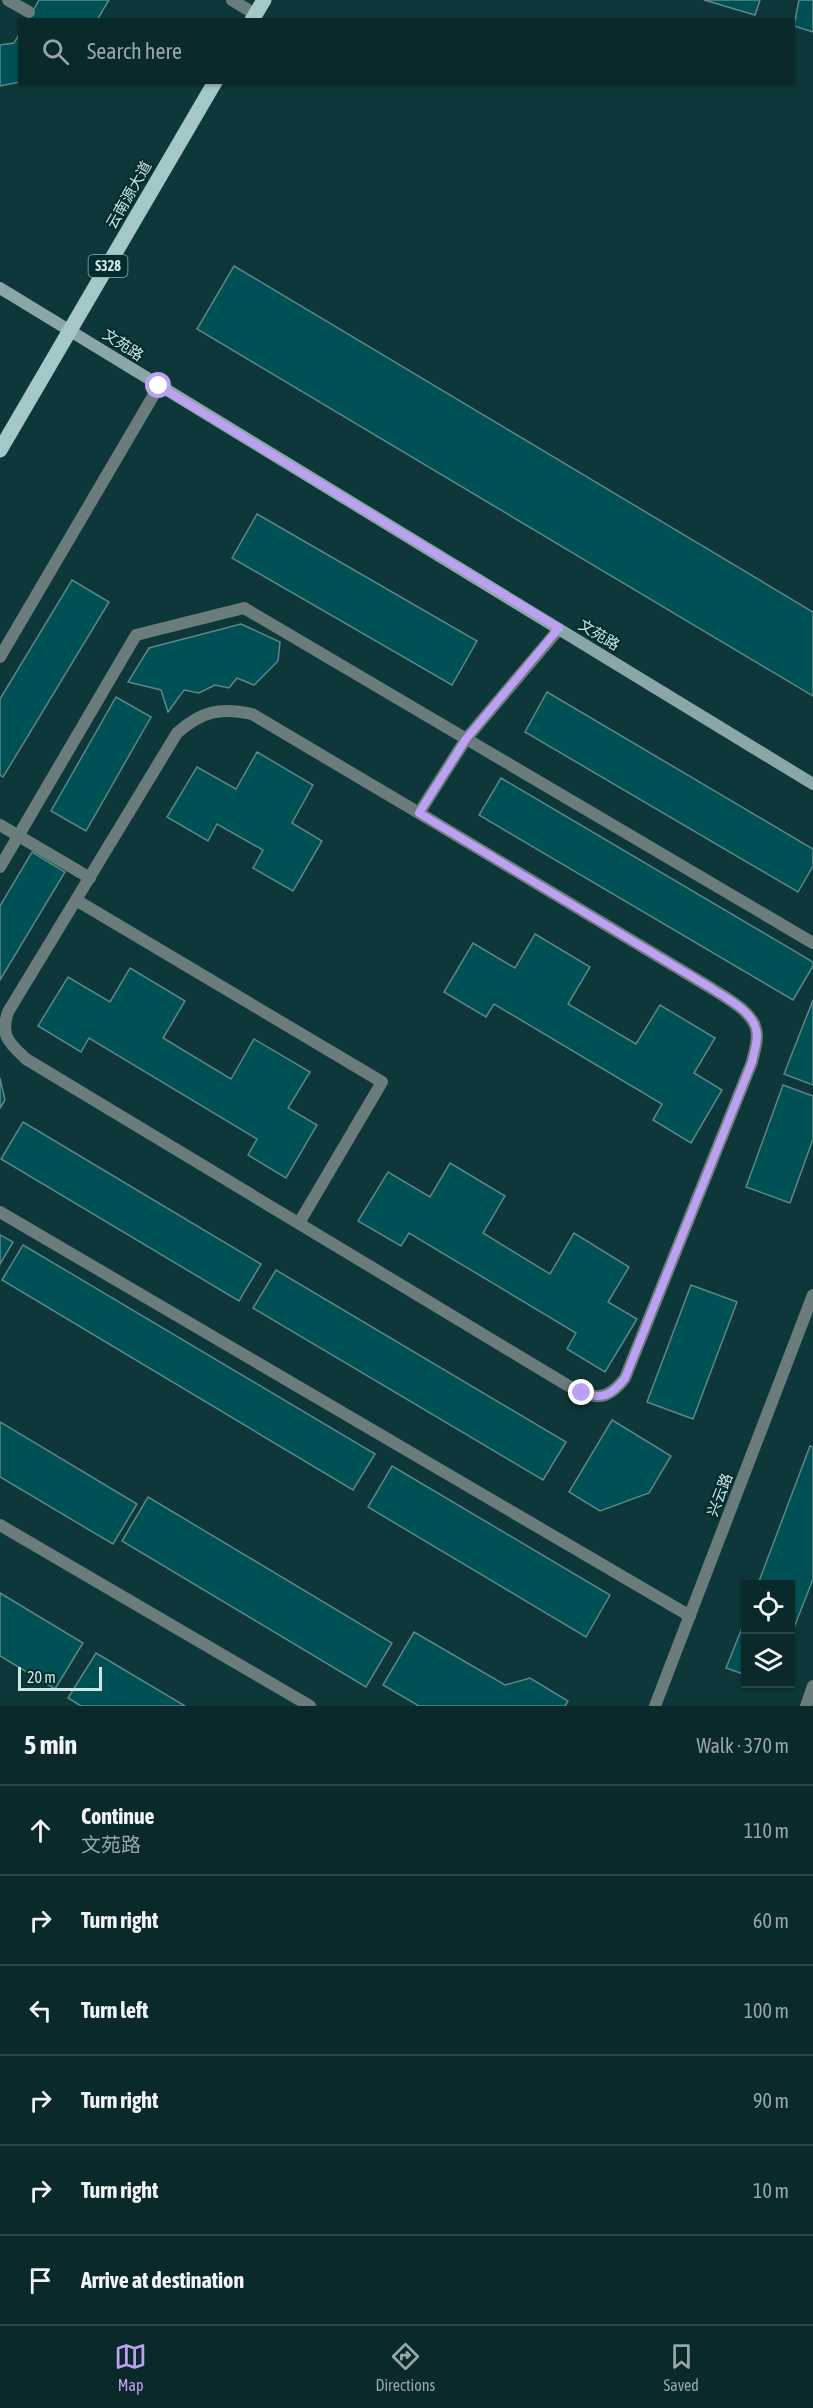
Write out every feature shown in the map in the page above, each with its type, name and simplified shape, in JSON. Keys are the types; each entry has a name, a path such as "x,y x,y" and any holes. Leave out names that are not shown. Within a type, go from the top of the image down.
{"main road":[{"path":"254,17 264,0"},
{"name":"云南源大道","path":"0,450 214,84"},
{"name":"文苑路","path":"1,291 71,329 159,386 813,784"}],"street":[{"path":"8,0 29,12"},
{"path":"232,0 254,17"},
{"path":"0,657 159,386"},
{"path":"0,867 136,635 244,608 813,943"},
{"path":"419,813 466,739 559,628"},
{"path":"232,710 252,714 419,813 736,1005 756,1028 757,1039 752,1062 625,1378 614,1392 596,1397 582,1393 26,1059 4,1035 3,1026 8,1012 177,733 194,718 212,712 232,710"},
{"path":"0,825 90,878"},
{"path":"76,900 382,1082 299,1223"},
{"path":"0,1212 690,1616"},
{"name":"兴云路","path":"655,1706 813,1295"},
{"path":"0,1525 310,1706"},
{"path":"806,1706 813,1686"}],"building":[{"path":"39,0 109,0 98,18 29,18"},
{"path":"704,0 760,0 755,15"},
{"path":"799,0 813,0 813,32 795,26"},
{"path":"18,36 18,82 0,86 0,45 14,43"},
{"path":"234,266 813,612 813,696 197,329"},
{"path":"257,514 477,641 452,685 232,558"},
{"path":"72,580 109,602 3,777 0,775 0,699"},
{"path":"241,624 280,642 278,661 254,685 237,678 229,688 215,685 199,693 184,690 168,712 161,690 128,682 149,648"},
{"path":"547,692 813,849 813,866 798,892 525,732"},
{"path":"116,697 151,717 86,831 51,811"},
{"path":"257,752 313,785 292,823 322,841 293,891 253,868 263,850 217,824 208,841 167,817 197,767 236,789"},
{"path":"501,778 813,962 813,966 793,1000 479,815"},
{"path":"32,852 65,872 0,980 0,906"},
{"path":"535,934 590,967 568,1004 636,1044 660,1005 715,1038 694,1073 722,1090 691,1143 653,1120 662,1104 494,1004 486,1017 444,992 473,943 515,968"},
{"path":"130,968 185,1001 163,1038 231,1079 254,1039 310,1072 288,1108 317,1125 286,1178 248,1155 257,1139 89,1038 81,1052 38,1026 68,977 110,1002"},
{"path":"813,1000 813,1085 784,1074"},
{"path":"0,1078 5,1100 0,1108"},
{"path":"783,1085 813,1096 813,1139 790,1203 746,1187"},
{"path":"23,1122 261,1264 239,1301 1,1159"},
{"path":"450,1163 505,1196 483,1233 550,1274 574,1233 629,1267 608,1302 637,1319 605,1372 567,1349 576,1333 409,1233 401,1246 358,1221 388,1172 430,1197"},
{"path":"0,1235 13,1242 0,1264"},
{"path":"23,1245 375,1454 353,1490 2,1280"},
{"path":"276,1270 566,1442 543,1480 253,1308"},
{"path":"691,1285 737,1302 693,1419 647,1402"},
{"path":"612,1420 671,1456 649,1493 600,1511 569,1492"},
{"path":"0,1422 137,1504 113,1544 0,1477"},
{"path":"810,1446 813,1447 813,1579 795,1625 795,1580 760,1580"},
{"path":"392,1466 610,1595 586,1637 368,1507"},
{"path":"148,1497 392,1643 366,1687 122,1541"},
{"path":"0,1593 83,1643 55,1689 0,1656"},
{"path":"741,1630 741,1673 726,1668"},
{"path":"414,1632 505,1685 530,1678 568,1701 565,1706 419,1706 383,1685"},
{"path":"96,1653 185,1706 81,1706 68,1698"}],"route":[{"path":"159,386 559,628 466,739 419,813 711,988 736,1005 748,1016 756,1028 757,1039 752,1062 625,1378 614,1392 596,1397 582,1393"}]}
